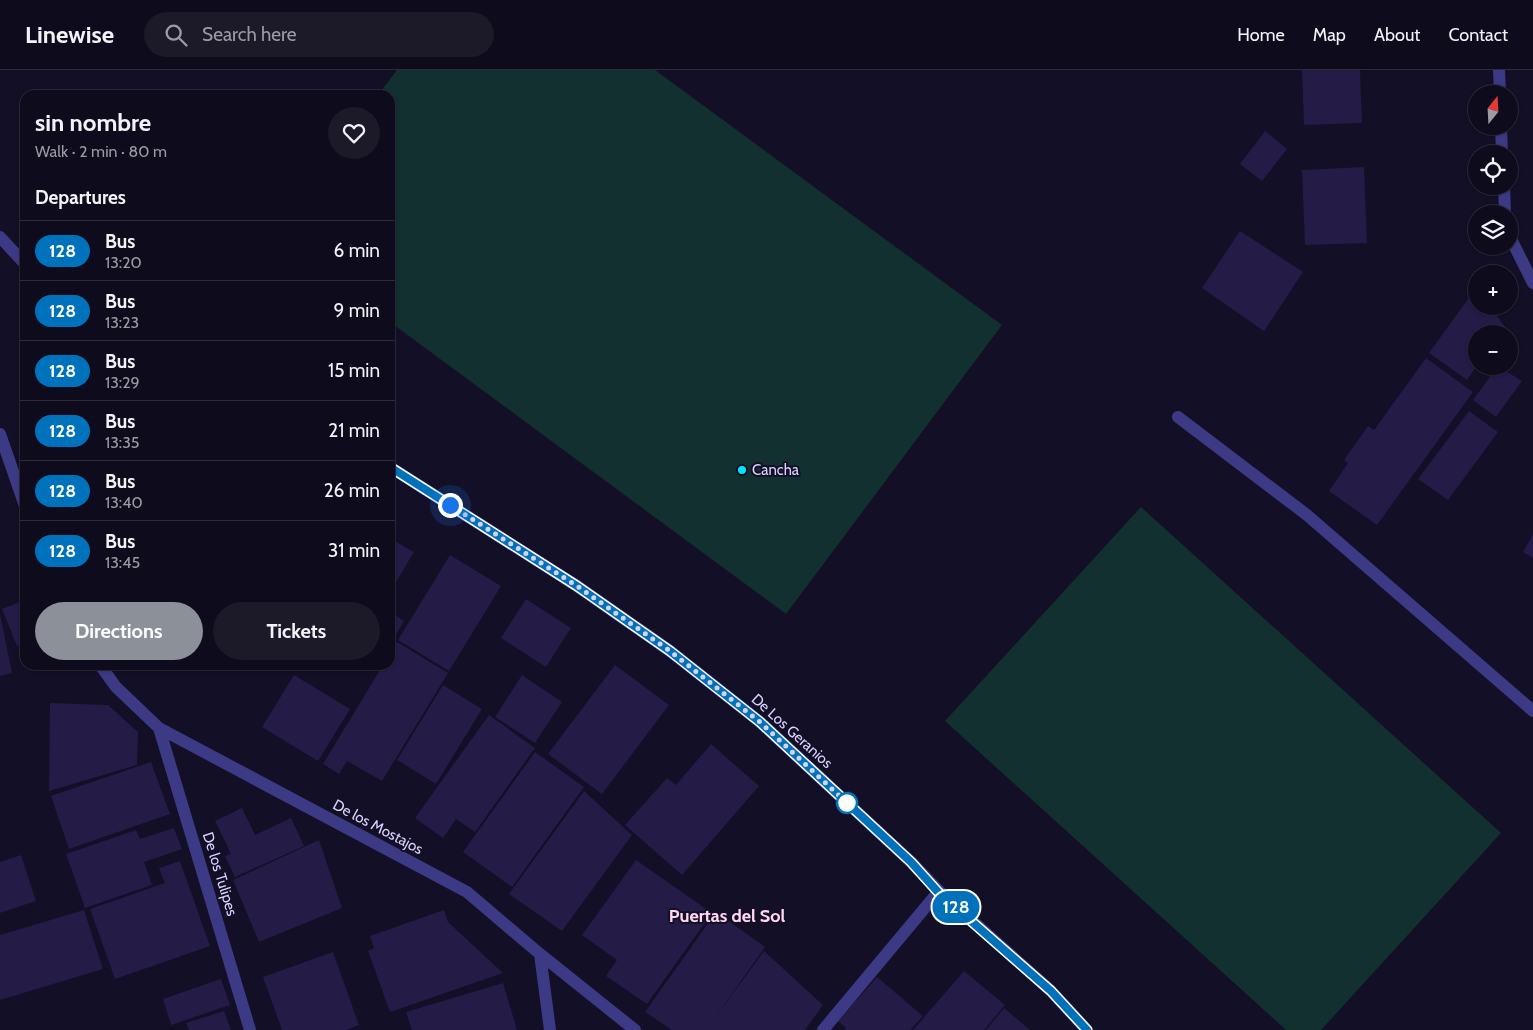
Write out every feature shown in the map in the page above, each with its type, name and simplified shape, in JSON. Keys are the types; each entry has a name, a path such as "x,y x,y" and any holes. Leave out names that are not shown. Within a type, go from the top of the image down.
{"street":[{"path":"1499,70 1500,85"},
{"path":"0,237 20,259"},
{"path":"1518,254 1533,283"},
{"path":"1178,417 1307,515 1533,711"},
{"path":"0,434 20,492"},
{"name":"De Los Geranios","path":"395,470 577,586 670,651 760,722 911,862 938,892 1051,991 1087,1030"},
{"name":"De los Mostajos","path":"104,670 116,687 159,728 467,892 540,954 635,1030"},
{"name":"De los Tulipes","path":"159,728 250,1030"},
{"path":"823,1030 938,892"},
{"path":"540,954 550,1030"}],"green space":[{"name":"Cancha","path":"397,70 655,70 1002,325 786,614 395,326 395,90 382,90"},
{"path":"1141,507 1501,833 1321,1030 1286,1030 945,721"}],"building":[{"path":"1302,70 1360,70 1362,123 1304,125"},
{"path":"1265,131 1287,149 1262,181 1240,164"},
{"path":"1364,167 1367,243 1305,245 1302,170"},
{"path":"1240,231 1303,272 1264,331 1202,288"},
{"path":"1468,299 1468,315 1496,315 1504,325 1468,325 1468,375 1470,375 1467,380 1429,353"},
{"path":"1426,358 1473,392 1377,525 1329,491 1348,463 1344,460 1368,426 1374,430"},
{"path":"1491,375 1512,375 1522,381 1496,417 1473,400"},
{"path":"1469,411 1498,432 1448,500 1418,479"},
{"path":"1533,534 1533,558 1523,552"},
{"path":"395,541 414,552 395,584"},
{"path":"450,555 501,586 449,671 398,640"},
{"path":"526,599 571,628 546,667 501,638"},
{"path":"20,602 20,645 17,646 2,609"},
{"path":"0,614 12,673 0,676"},
{"path":"395,615 404,621 395,636"},
{"path":"397,642 448,673 382,781 347,761 339,774 323,764 380,670 395,670 395,645"},
{"path":"615,665 669,705 602,794 548,754"},
{"path":"294,675 350,709 318,761 262,727"},
{"path":"522,675 562,702 535,743 495,717"},
{"path":"443,685 482,709 436,784 397,760"},
{"path":"50,703 108,705 138,732 137,765 49,791"},
{"path":"489,715 535,748 475,832 456,819 443,838 415,818"},
{"path":"711,744 759,786 682,875 625,825 667,778 676,785"},
{"path":"535,752 584,787 512,887 463,852"},
{"path":"151,762 170,814 69,849 51,796"},
{"path":"584,791 632,835 562,931 509,894"},
{"path":"242,808 255,835 291,818 304,846 235,877 225,856 231,854 215,821"},
{"path":"174,828 182,849 144,862 152,885 85,908 66,854 136,830 140,839"},
{"path":"319,840 342,908 259,942 233,880"},
{"path":"21,855 36,901 0,913 0,862"},
{"path":"636,860 712,913 647,1004 606,976 617,960 582,935"},
{"path":"180,861 210,946 115,979 90,909 165,883 159,868"},
{"path":"84,910 103,969 0,1000 0,935"},
{"path":"444,910 448,922 503,973 390,1012 368,951 374,948 370,936"},
{"path":"716,912 765,947 714,1019 764,951 823,1005 805,1030 672,1030 645,1012"},
{"path":"333,952 359,1025 346,1030 282,1030 263,977"},
{"path":"964,971 1005,1005 984,1030 913,1030"},
{"path":"877,977 923,1016 910,1030 845,1030 846,1028 838,1021"},
{"path":"221,979 230,1005 171,1025 163,999"},
{"path":"503,983 517,1030 412,1030 406,1012"},
{"path":"1004,1008 1030,1030 986,1030"},
{"path":"224,1011 231,1030 189,1030 186,1023"}],"bus line":[{"name":"128","path":"395,470 577,586 670,651 760,722 911,862 938,892 1051,991 1087,1030"}],"place":[{"name":"Cancha","path":"742,470"}],"district":[{"name":"Puertas del Sol","path":"727,916"}],"route":[{"path":"450,505 577,586 670,651 760,722 847,803"}]}
